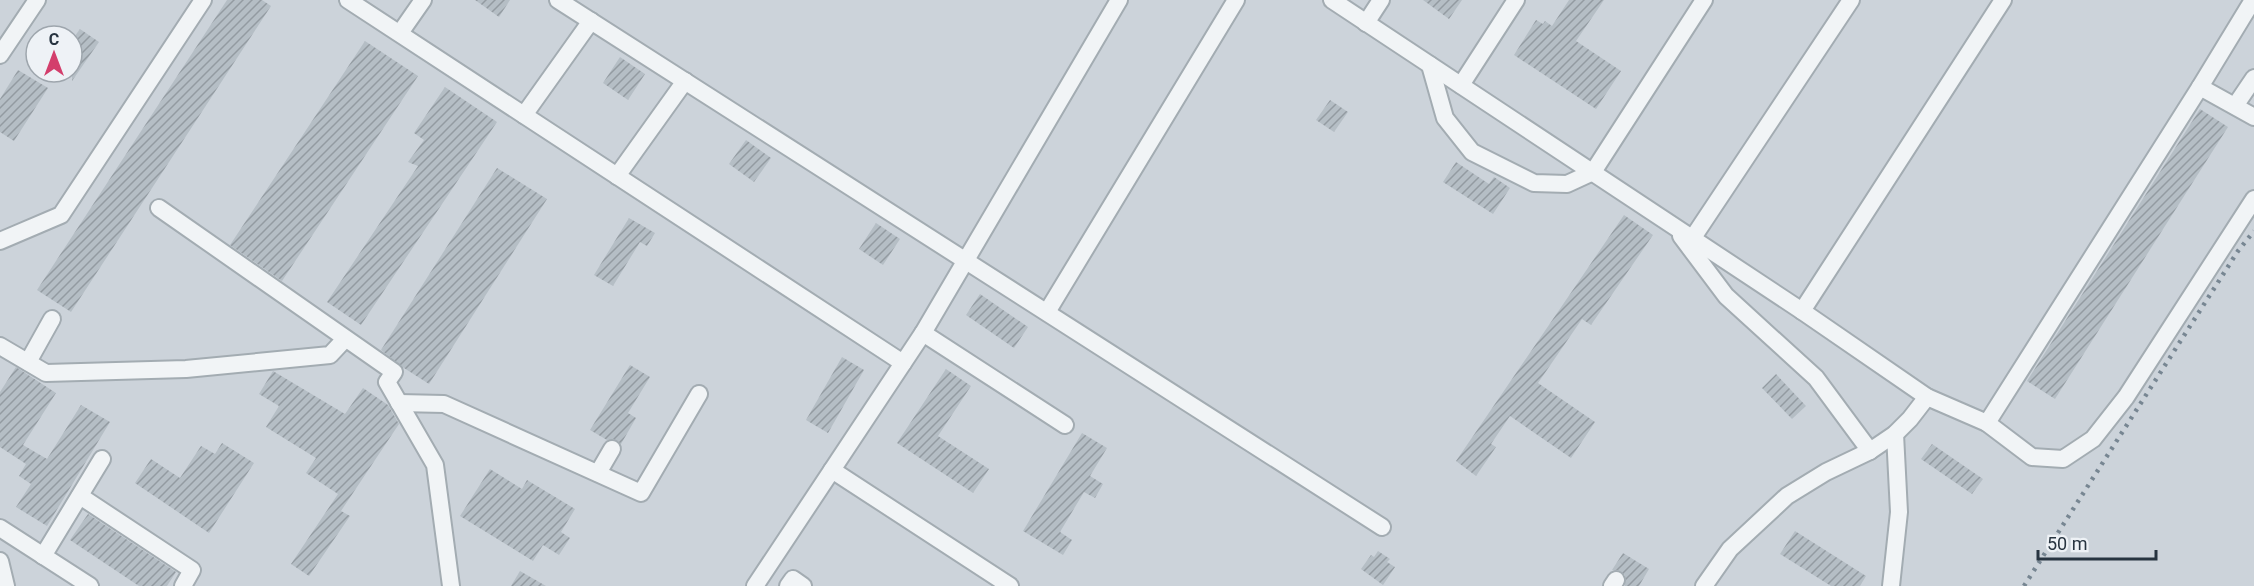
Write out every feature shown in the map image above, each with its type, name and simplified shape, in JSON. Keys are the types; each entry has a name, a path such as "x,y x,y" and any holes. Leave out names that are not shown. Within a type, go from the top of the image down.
{"street":[{"path":"0,56 37,0"},
{"path":"0,242 62,215 203,0"},
{"path":"348,0 903,363"},
{"path":"400,33 423,0"},
{"path":"558,0 1382,527"},
{"path":"755,586 924,333 1119,0"},
{"path":"1047,312 1236,0"},
{"path":"1332,0 1802,311 1927,397 1987,423 2032,457 2063,459 2093,439 2126,397 2254,199"},
{"path":"1366,23 1381,0"},
{"path":"1461,85 1516,0"},
{"path":"1431,65 1445,118 1472,152 1534,183 1568,184 1593,172 1704,0"},
{"path":"1692,239 1851,0"},
{"path":"1802,311 2003,0"},
{"path":"1987,423 2253,0"},
{"path":"524,115 591,21"},
{"path":"2235,106 2254,78"},
{"path":"618,176 685,81"},
{"path":"2200,87 2254,117"},
{"path":"159,208 394,372 387,382 435,465 451,586"},
{"path":"1673,226 1726,296 1816,378 1870,450"},
{"path":"28,362 52,319"},
{"path":"924,333 1065,425"},
{"path":"0,346 46,373 186,369 330,355 345,339"},
{"path":"399,403 444,404 641,493 699,394"},
{"path":"1704,586 1730,549 1787,496 1896,434 1911,419 1927,397"},
{"path":"1891,586 1899,512 1896,434"},
{"path":"598,473 612,449"},
{"path":"43,556 102,459"},
{"path":"832,470 1010,586"},
{"path":"80,496 192,570 183,586"},
{"path":"0,528 90,586"},
{"path":"0,561 6,586"},
{"path":"788,586 793,579 803,586"}],"shaded area":[{"path":"0,0 2254,0 2254,586 0,586"}],"building":[{"path":"227,0 262,0 271,6 71,312 37,290"},
{"path":"475,0 510,0 499,17"},
{"path":"1423,0 1462,0 1449,19"},
{"path":"1569,0 1604,0 1576,41 1621,71 1596,109 1514,55 1536,20 1543,24 1545,21 1552,26"},
{"path":"84,32 99,42 84,64"},
{"path":"365,41 418,76 282,281 230,245"},
{"path":"620,57 645,74 628,100 603,83"},
{"path":"18,70 24,74 24,84 41,84 48,88 14,141 0,132 0,99"},
{"path":"445,87 497,122 361,325 327,302 418,166 408,162 424,140 414,133"},
{"path":"1330,100 1348,112 1334,132 1316,120"},
{"path":"2200,109 2228,127 2055,399 2027,381"},
{"path":"746,140 771,158 754,182 729,164"},
{"path":"1456,162 1489,184 1494,177 1510,188 1493,214 1443,182"},
{"path":"497,168 547,199 429,384 381,350"},
{"path":"1624,215 1653,235 1591,325 1582,319 1538,383 1595,422 1571,458 1510,416 1491,444 1496,447 1476,476 1456,461"},
{"path":"629,218 655,233 647,246 640,242 613,286 594,275"},
{"path":"876,223 900,239 883,265 859,249"},
{"path":"980,294 1028,327 1014,348 966,315"},
{"path":"842,357 864,370 828,433 806,420"},
{"path":"630,365 650,377 628,413 636,418 621,444 613,439 607,440 590,430"},
{"path":"16,367 56,393 23,445 47,459 81,405 110,422 47,526 16,507 31,484 19,476 26,464 0,447 0,392"},
{"path":"946,369 971,386 938,436 989,469 973,493 897,443"},
{"path":"273,371 345,414 363,388 388,405 399,424 341,511 350,516 309,576 291,564 338,494 306,473 316,458 266,427 279,406 259,394"},
{"path":"1776,374 1806,406 1792,419 1762,388"},
{"path":"1082,433 1107,448 1090,476 1103,484 1095,498 1084,492 1060,532 1072,540 1063,555 1023,531"},
{"path":"222,443 254,463 209,533 135,483 151,459 180,478 201,446 215,454"},
{"path":"1932,444 1983,479 1972,494 1921,459"},
{"path":"490,469 522,489 527,480 575,509 561,532 570,538 559,555 543,545 533,561 460,516"},
{"path":"88,514 176,572 167,586 139,586 70,540"},
{"path":"1795,531 1866,576 1860,586 1831,586 1780,554"},
{"path":"1378,551 1390,559 1387,562 1395,567 1383,585 1361,569 1371,555 1374,557"},
{"path":"1623,553 1649,569 1639,586 1625,586 1625,575 1612,570"},
{"path":"520,571 546,586 511,586"}],"railway":[{"path":"2024,586 2238,251 2254,231"}]}
